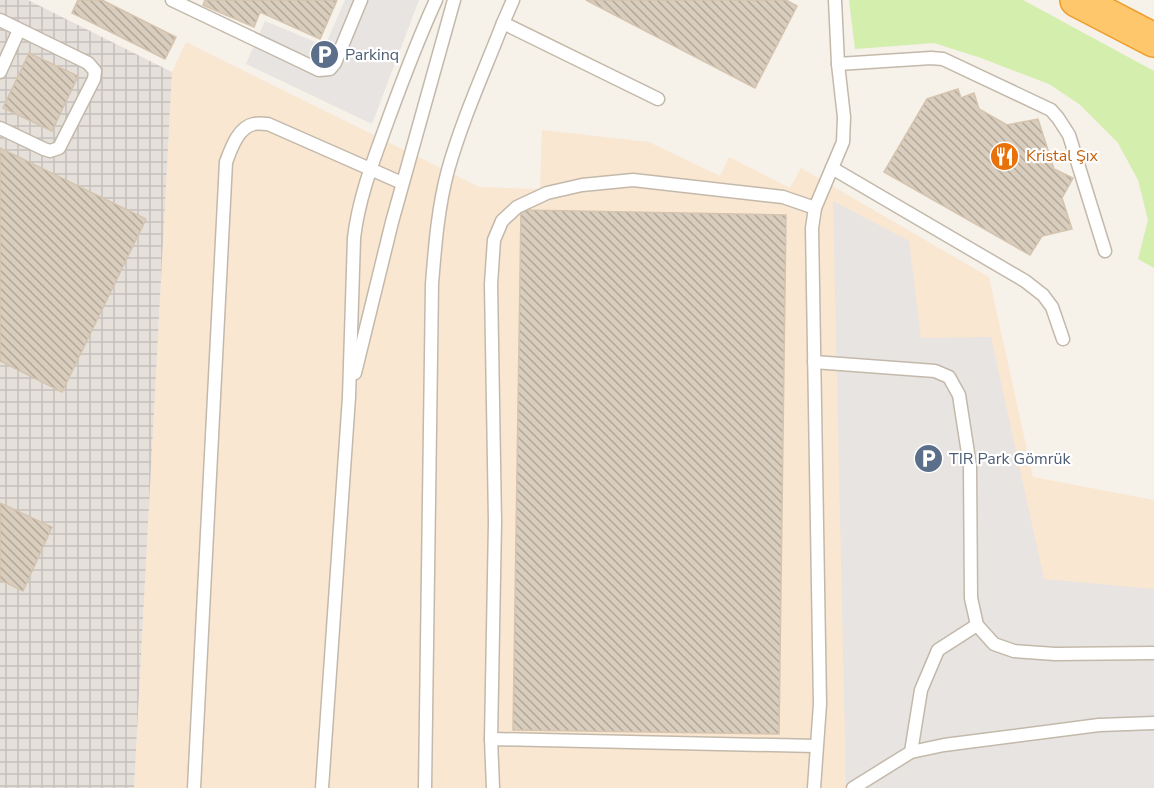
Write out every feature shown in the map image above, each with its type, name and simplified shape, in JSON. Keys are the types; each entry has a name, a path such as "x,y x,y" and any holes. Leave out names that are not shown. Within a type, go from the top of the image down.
{"highway":[{"path":"1077,0 1154,40"}],"lane":[{"path":"172,0 319,70 330,69 335,63 361,0"},
{"path":"322,788 349,398 354,238 357,215 370,168 436,0"},
{"path":"349,398 402,183 454,0"},
{"path":"425,788 432,284 438,220 448,171 464,122 513,0"},
{"path":"814,788 820,704 812,228 815,208 843,142 844,125 835,0"},
{"path":"0,20 88,63 95,70 94,79 59,148 50,151 44,149 0,128"},
{"path":"503,23 658,99"},
{"path":"0,72 19,30"},
{"path":"838,64 943,59 1051,110 1059,118 1069,135 1105,251"},
{"path":"194,788 226,162 231,147 242,130 253,124 268,124 402,183"},
{"path":"832,168 1025,281 1043,295 1053,307 1063,339"},
{"path":"493,788 491,739 495,522 490,284 495,240 502,221 517,207 547,193 582,185 633,180 783,197 815,208"},
{"path":"814,362 935,371 950,377 959,395 970,466 971,598 977,625 994,644 1014,651 1055,654 1154,653"},
{"path":"911,752 921,690 938,650 977,625"},
{"path":"854,788 911,752 944,745 1099,724 1154,723"},
{"path":"491,739 816,746"}],"shaded area":[{"path":"0,0 28,0 172,72 134,788 0,788"},
{"name":"Parkinq","path":"345,0 419,0 372,124 246,64 265,21 325,46"},
{"path":"186,42 479,187 540,189 542,130 649,142 720,176 729,157 790,188 801,168 989,277 1033,477 1154,500 1154,788 134,788 172,72"},
{"name":"TIR Park Gömrük","path":"833,201 909,241 921,338 991,337 1044,579 1154,589 1154,788 846,788"}],"green space":[{"path":"849,0 1023,0 1154,71 1154,268 1138,259 1148,220 1138,180 1118,143 1079,104 1049,84 934,43 855,49"}],"building":[{"path":"78,0 102,0 176,37 165,59 72,13"},
{"path":"205,0 337,0 320,39 260,12 254,27 203,5"},
{"path":"586,0 786,0 797,6 755,88"},
{"path":"29,53 78,76 52,131 3,108"},
{"path":"958,89 961,98 974,93 979,109 1007,125 1038,119 1054,169 1073,178 1062,198 1072,229 1042,236 1030,255 884,172 927,99"},
{"path":"0,148 146,219 62,392 0,361"},
{"path":"521,210 786,215 779,734 513,730"},
{"path":"0,503 52,527 23,591 0,580"}],"place":[{"name":"Parkinq","path":"324,55"},
{"name":"Kristal Şıx","path":"1005,156"},
{"name":"TIR Park Gömrük","path":"928,459"}]}
